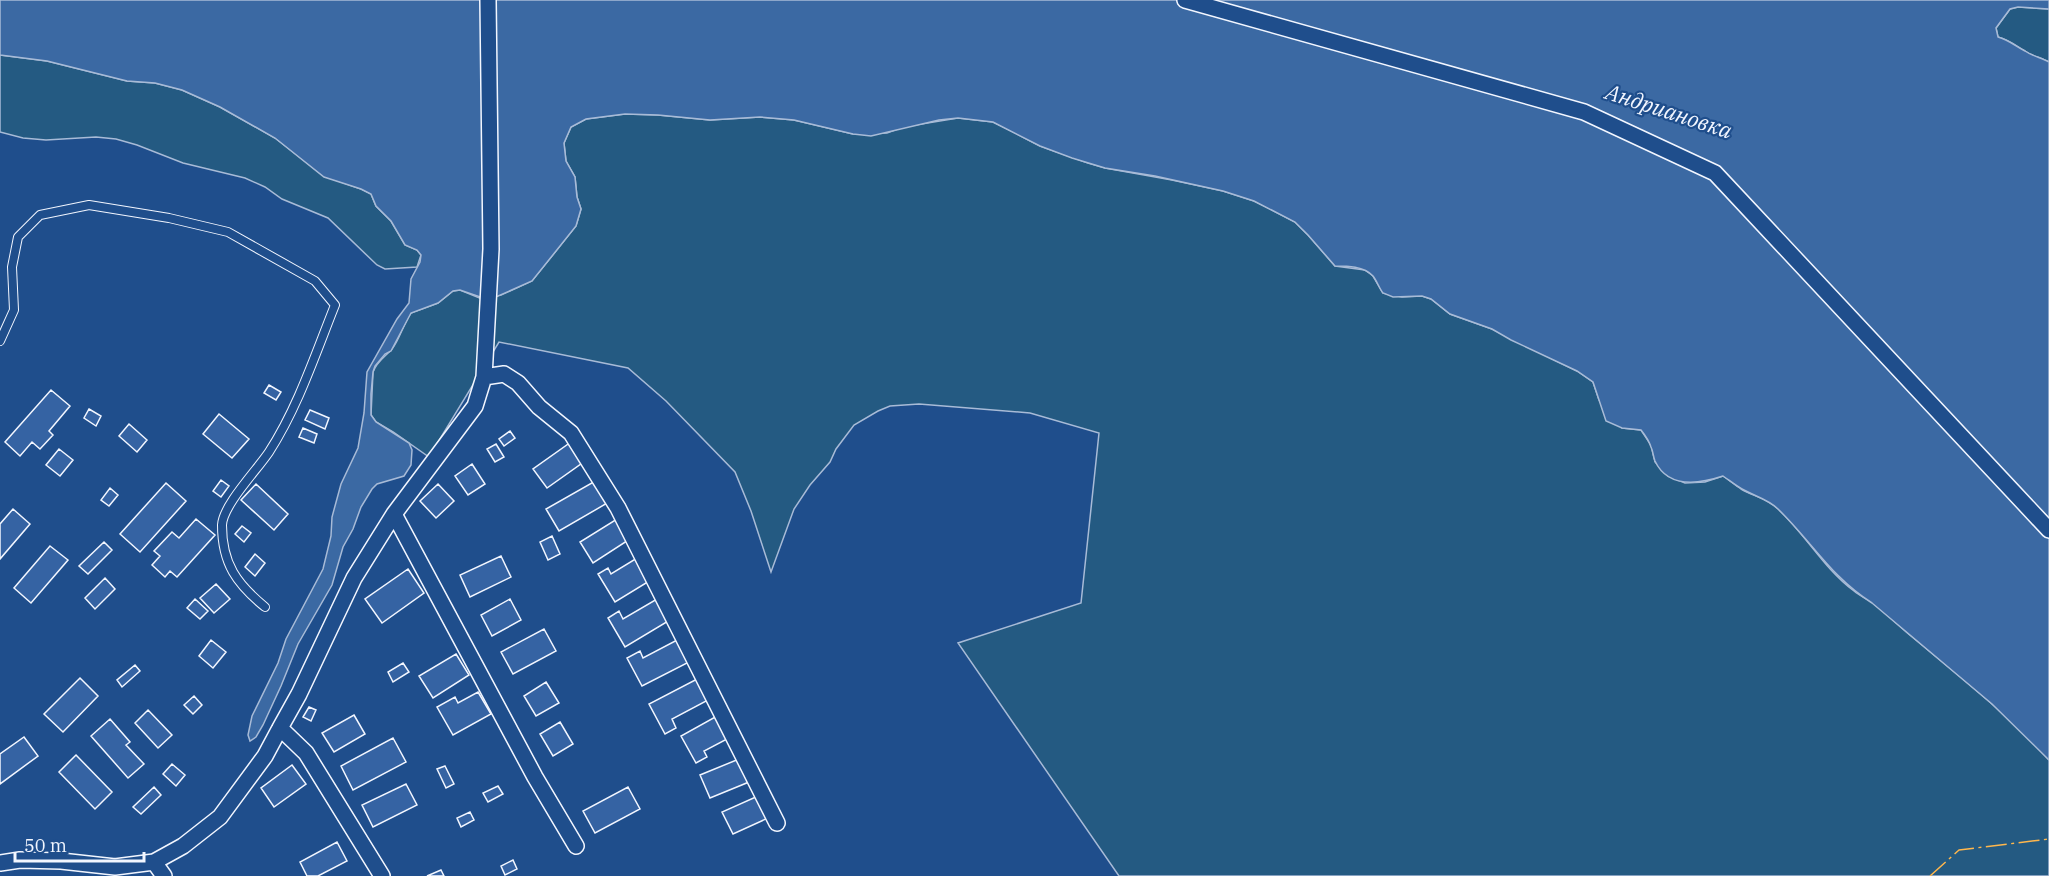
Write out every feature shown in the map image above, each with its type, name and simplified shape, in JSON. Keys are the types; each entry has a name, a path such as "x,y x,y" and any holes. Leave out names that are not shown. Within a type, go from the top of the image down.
{"street":[{"path":"0,863 20,860 61,861 115,867 154,862 183,846 220,817 265,756 299,694 354,578 394,514 475,406 484,377 491,249 488,0"},
{"path":"1185,0 1584,112 1715,173 2049,530"},
{"path":"484,377 504,374 518,383 539,407 571,433 618,508 777,823"},
{"path":"394,514 536,777 576,846"},
{"path":"280,728 306,753 382,876"},
{"path":"154,862 164,876"}],"lane":[{"path":"0,341 14,310 12,267 18,237 40,214 89,205 169,218 228,232 315,281 335,305 331,316 296,401 269,452 234,498 222,523 225,548 232,573 246,591 266,607"}],"shaded area":[{"path":"2018,7 2049,9 2049,62 1998,37 1996,28 2010,9"},
{"path":"0,55 47,61 127,81 155,83 182,90 220,107 275,138 324,176 371,194 376,206 391,221 405,245 417,250 421,255 417,267 385,269 377,265 328,218 282,199 265,187 245,178 183,163 116,139 96,137 46,140 23,138 0,132"},
{"path":"625,114 710,120 760,117 794,120 853,134 887,133 903,127 958,118 993,122 1040,146 1088,163 1223,191 1254,201 1295,222 1335,266 1365,270 1373,276 1383,293 1402,297 1422,296 1431,299 1450,314 1492,329 1577,371 1593,382 1599,400 1622,428 1641,430 1651,445 1655,462 1668,476 1685,483 1705,482 1723,476 1741,489 1773,505 1843,582 1883,611 1982,695 2049,760 2049,876 1119,876 958,643 1081,603 1099,433 1030,413 919,404 890,406 878,411 854,425 836,449 830,462 810,485 794,509 771,572 751,511 735,472 666,401 628,368 499,342 429,457 376,422 371,415 373,372 395,345 411,313 438,303 453,291 460,290 482,299 501,295 532,281 576,226 581,209 575,177 566,161 564,143 571,127 586,119"}],"water":[{"name":"Андриановка","path":"0,0 2049,0 2049,9 2018,7 2010,9 1996,28 1998,37 2049,62 2049,760 1992,704 1845,582 1774,506 1723,476 1704,481 1685,482 1668,476 1655,461 1649,443 1641,430 1622,428 1606,421 1593,382 1577,371 1492,329 1450,314 1431,299 1422,296 1393,297 1383,293 1374,278 1365,270 1335,266 1295,222 1254,201 1223,191 1105,168 1040,146 993,122 958,118 939,120 871,136 794,120 760,117 710,120 625,114 586,119 571,127 564,143 566,161 575,177 581,209 576,226 532,281 489,300 460,290 453,291 438,303 411,313 391,351 385,354 375,366 371,415 376,422 409,443 412,450 411,465 404,476 377,484 361,507 343,547 332,585 298,644 263,725 256,737 250,741 248,735 252,716 278,663 286,639 323,569 331,536 332,517 341,484 358,448 364,413 367,372 397,319 409,303 411,279 421,255 417,250 405,245 391,221 376,206 371,194 324,177 275,138 220,107 182,90 155,83 127,81 47,61 0,55"}],"building":[{"path":"269,385 281,392 276,400 264,393"},
{"path":"51,390 70,406 49,431 53,435 40,449 32,442 20,456 5,442"},
{"path":"89,409 101,416 96,426 84,418"},
{"path":"310,410 329,418 325,429 305,420"},
{"path":"219,414 249,439 232,458 203,434"},
{"path":"129,424 147,440 137,452 119,436"},
{"path":"303,428 317,434 314,443 299,437"},
{"path":"510,431 515,438 504,446 499,439"},
{"path":"571,442 585,461 547,488 533,469"},
{"path":"496,444 504,457 495,462 487,449"},
{"path":"59,449 73,460 60,476 46,465"},
{"path":"472,464 485,484 468,495 455,476"},
{"path":"221,480 229,486 221,497 213,491"},
{"path":"597,480 609,502 559,531 546,509"},
{"path":"166,483 186,501 140,552 120,534"},
{"path":"256,484 288,514 274,530 241,500"},
{"path":"438,484 454,501 436,518 420,501"},
{"path":"110,488 118,495 109,506 101,500"},
{"path":"13,509 30,524 0,559 0,524"},
{"path":"196,519 215,535 177,577 170,571 165,577 152,565 160,556 154,551 172,532 179,538"},
{"path":"617,519 630,539 593,563 580,542"},
{"path":"242,526 251,533 244,542 235,534"},
{"path":"552,536 560,554 548,560 540,542"},
{"path":"104,542 112,550 88,574 79,566"},
{"path":"50,546 68,560 31,603 14,588"},
{"path":"255,554 265,563 255,576 245,567"},
{"path":"501,556 511,577 470,597 460,575"},
{"path":"637,558 651,580 615,602 598,574 608,568 611,574"},
{"path":"408,569 424,593 382,623 365,599"},
{"path":"105,578 115,589 95,609 85,598"},
{"path":"216,584 230,599 214,613 200,598"},
{"path":"195,599 208,611 200,619 187,608"},
{"path":"510,599 521,620 492,636 481,615"},
{"path":"657,599 670,620 625,647 608,618 619,611 623,619"},
{"path":"544,629 556,651 513,674 501,652"},
{"path":"679,639 691,661 642,686 627,658 640,651 643,658"},
{"path":"211,640 226,652 213,668 199,656"},
{"path":"456,654 469,675 433,698 419,676"},
{"path":"403,663 409,672 393,682 388,672"},
{"path":"135,665 140,671 122,687 117,680"},
{"path":"80,678 98,696 63,732 44,714"},
{"path":"699,678 710,699 672,719 676,728 665,734 649,704"},
{"path":"546,682 559,703 536,716 524,696"},
{"path":"478,692 491,714 453,735 437,707 455,697 458,703"},
{"path":"194,696 202,705 193,714 184,705"},
{"path":"309,707 316,710 311,721 303,717"},
{"path":"148,710 172,735 158,748 135,723"},
{"path":"354,715 365,734 334,752 322,733"},
{"path":"717,716 729,738 704,751 707,757 696,763 681,736"},
{"path":"110,719 130,742 126,745 144,764 128,778 91,736"},
{"path":"560,722 573,744 553,756 540,734"},
{"path":"24,737 38,756 0,784 0,754"},
{"path":"393,738 406,762 353,790 341,766"},
{"path":"76,755 112,792 95,809 59,772"},
{"path":"739,759 749,782 710,798 700,775"},
{"path":"172,764 185,775 176,786 163,774"},
{"path":"292,765 306,784 274,807 261,788"},
{"path":"445,766 454,784 446,788 437,769"},
{"path":"406,784 417,805 373,827 362,805"},
{"path":"498,786 503,794 488,802 483,793"},
{"path":"154,787 161,795 141,814 133,807"},
{"path":"628,787 640,809 595,833 583,811"},
{"path":"758,796 768,818 733,834 722,812"},
{"path":"470,812 474,820 461,827 457,818"},
{"path":"337,842 347,861 318,876 307,876 300,862"},
{"path":"513,860 517,869 505,875 501,866"},
{"path":"441,870 444,876 427,876"}],"power":[{"path":"1930,876 1959,850 2049,839"}]}
